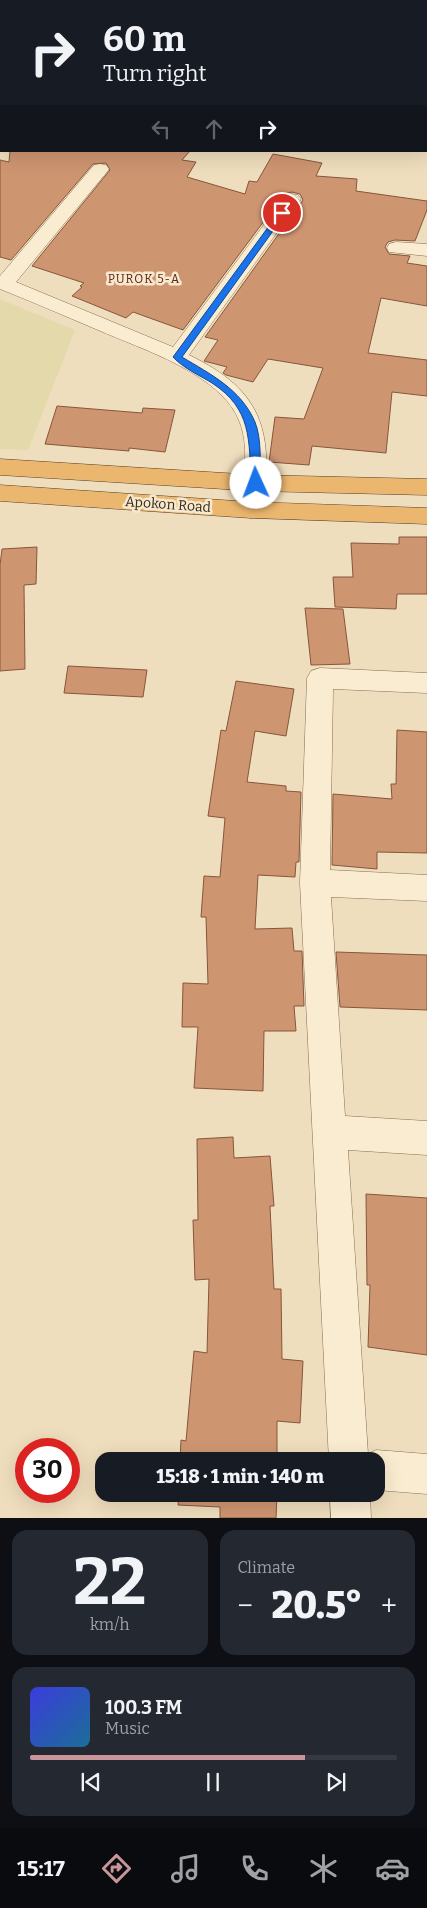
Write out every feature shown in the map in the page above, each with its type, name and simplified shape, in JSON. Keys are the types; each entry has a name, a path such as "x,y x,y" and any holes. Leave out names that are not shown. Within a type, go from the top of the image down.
{"highway":[{"name":"Apokon Road","path":"0,467 256,483 427,487"},
{"name":"Apokon Road","path":"0,493 251,510 427,516"}],"street":[{"path":"100,169 2,283 177,357 226,388 239,403 251,422 254,440 256,483 251,510"},
{"path":"177,357 292,199"},
{"path":"396,248 427,250"},
{"path":"348,1452 315,883 320,678 427,684"},
{"path":"315,883 427,888"},
{"path":"330,1132 427,1138"},
{"path":"385,1471 427,1474"},
{"path":"350,1502 351,1518"}],"shaded area":[{"path":"0,299 75,330 28,450 0,449"}],"building":[{"path":"10,152 189,152 182,160 196,162 187,177 245,194 249,181 257,182 273,154 322,163 316,176 357,179 356,191 427,201 427,210 415,241 395,240 388,242 385,247 389,254 410,256 407,263 427,266 427,306 381,298 368,353 427,360 427,396 392,392 386,453 312,446 309,465 269,462 275,417 304,419 323,368 268,359 253,382 226,375 223,373 227,367 204,361 218,340 205,337 303,200 300,194 292,192 284,194 183,330 133,312 126,318 72,296 84,283 32,266 110,170 106,163 93,164 11,260 0,257 0,160 9,162"},
{"path":"57,406 142,413 143,408 175,410 165,452 129,448 129,451 45,444"},
{"path":"399,537 427,537 427,594 397,594 396,609 335,607 333,577 353,577 351,543 399,544"},
{"path":"37,547 36,584 24,585 25,669 0,671 0,565 2,549"},
{"path":"305,608 343,609 350,664 311,665"},
{"path":"68,666 147,670 143,697 64,693"},
{"path":"236,681 294,689 286,736 255,731 247,782 286,786 286,791 301,792 299,862 296,862 295,877 258,875 255,929 292,928 294,951 302,951 304,1006 294,1006 296,1031 264,1031 263,1091 194,1088 198,1027 182,1027 183,983 208,984 206,917 201,917 204,876 220,877 225,818 208,816 221,730 226,731"},
{"path":"397,730 427,732 427,853 377,852 377,869 332,865 333,794 392,799 391,784 396,784"},
{"path":"336,952 427,955 427,1010 340,1007"},
{"path":"233,1137 234,1158 270,1156 274,1206 270,1206 274,1289 281,1289 282,1359 303,1361 300,1423 277,1421 277,1452 180,1452 181,1440 186,1441 194,1351 207,1353 209,1279 195,1280 193,1220 198,1220 197,1139"},
{"path":"366,1194 427,1198 427,1355 368,1347 370,1285 367,1285"},
{"path":"178,1502 277,1502 276,1518 220,1518 220,1507 178,1505"}],"district":[{"name":"PUROK 5-A","path":"144,279"}],"route":[{"path":"256,483 254,440 251,422 239,403 226,388 177,357 282,213"}]}
